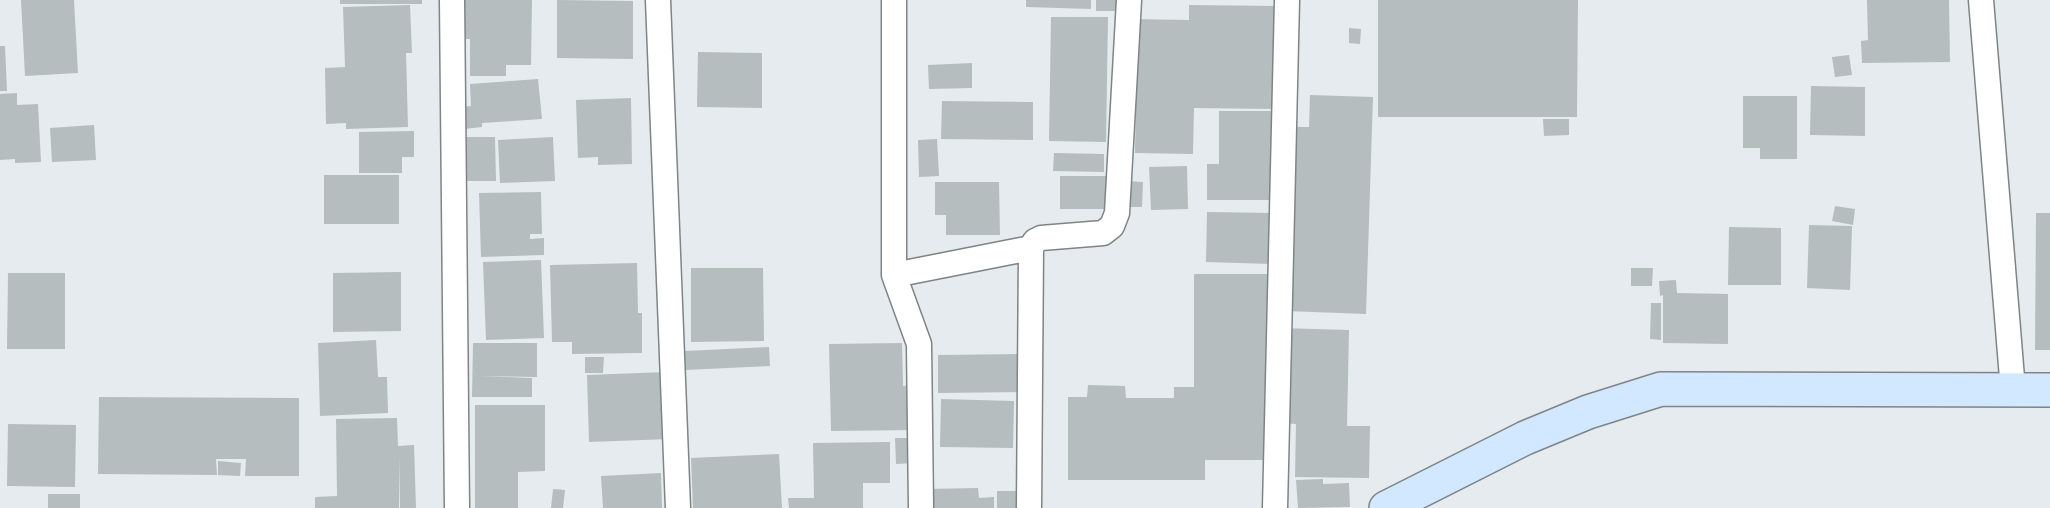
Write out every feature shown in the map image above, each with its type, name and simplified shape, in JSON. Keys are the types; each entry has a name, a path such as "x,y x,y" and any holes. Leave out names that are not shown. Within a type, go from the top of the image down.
{"street":[{"path":"452,0 457,508"},
{"path":"658,0 678,508"},
{"path":"894,0 894,275 919,344 921,508"},
{"path":"1029,508 1031,249 1041,238 1103,233 1112,226 1117,213 1129,0"},
{"path":"1275,508 1287,0"},
{"path":"1981,0 2013,390"},
{"path":"894,275 1031,249"},
{"path":"1386,508 1525,438 1588,412 1661,388 2050,390"}],"building":[{"path":"21,0 74,0 78,73 25,76"},
{"path":"340,0 422,0 422,4 340,4"},
{"path":"460,0 532,0 531,65 506,65 506,76 470,76 470,39 460,39"},
{"path":"557,0 633,1 633,59 557,58"},
{"path":"1026,0 1091,0 1091,9 1026,7"},
{"path":"1096,0 1124,0 1124,11 1096,11"},
{"path":"1378,0 1578,0 1577,117 1378,117"},
{"path":"1867,0 1949,0 1950,62 1862,63 1861,41 1868,40"},
{"path":"410,5 412,53 406,53 408,127 346,129 346,123 326,124 325,68 345,67 343,7"},
{"path":"1189,5 1278,6 1276,109 1194,108 1193,154 1135,153 1136,99 1130,99 1131,19 1189,20"},
{"path":"1051,17 1108,17 1106,142 1049,141"},
{"path":"1349,28 1361,29 1360,44 1349,43"},
{"path":"0,46 5,46 7,91 0,91"},
{"path":"698,52 762,53 762,108 697,107"},
{"path":"1849,55 1852,75 1835,77 1832,57"},
{"path":"972,63 972,88 929,89 928,65"},
{"path":"538,79 542,119 482,123 482,127 464,129 463,107 471,106 470,84"},
{"path":"1811,86 1865,87 1865,136 1810,135"},
{"path":"17,93 17,105 38,104 41,162 15,163 15,159 0,160 0,94"},
{"path":"1310,95 1373,97 1366,314 1286,311 1296,127 1309,127"},
{"path":"1743,96 1797,96 1797,159 1760,159 1760,148 1743,148"},
{"path":"631,98 632,164 598,165 598,157 578,158 576,100"},
{"path":"942,101 1033,102 1033,140 941,139"},
{"path":"1219,111 1277,111 1277,200 1207,200 1207,164 1219,164"},
{"path":"1543,119 1569,119 1569,135 1544,136"},
{"path":"94,125 96,160 52,162 50,128"},
{"path":"414,131 414,157 402,157 402,173 359,173 359,132"},
{"path":"458,137 495,137 496,181 458,181"},
{"path":"553,137 555,181 500,183 498,140"},
{"path":"937,139 939,176 919,177 918,140"},
{"path":"1054,153 1104,154 1104,172 1053,171"},
{"path":"1187,166 1188,209 1151,210 1149,167"},
{"path":"324,175 399,175 399,224 324,224"},
{"path":"1060,176 1112,176 1111,209 1060,209"},
{"path":"1127,181 1143,182 1142,207 1126,207"},
{"path":"935,182 999,182 1000,235 946,235 946,215 935,215"},
{"path":"541,192 542,234 530,234 530,239 544,238 544,255 481,257 479,193"},
{"path":"1835,206 1855,209 1853,225 1832,221"},
{"path":"1207,212 1273,213 1272,264 1206,262"},
{"path":"2036,213 2050,213 2050,350 2035,350"},
{"path":"1809,225 1852,226 1850,290 1807,288"},
{"path":"1729,227 1781,228 1781,285 1728,285"},
{"path":"541,260 544,338 486,340 483,262"},
{"path":"637,263 638,313 642,313 642,353 572,354 572,342 552,342 550,265"},
{"path":"691,268 763,268 764,341 691,342"},
{"path":"1631,268 1653,268 1652,286 1631,286"},
{"path":"401,272 401,331 333,332 333,273"},
{"path":"8,273 65,273 65,349 7,349"},
{"path":"1194,274 1268,274 1270,460 1205,460 1205,480 1068,480 1068,397 1087,397 1088,385 1125,386 1126,398 1174,398 1174,387 1194,387"},
{"path":"1676,280 1677,293 1728,294 1728,344 1663,343 1663,295 1660,296 1659,281"},
{"path":"1651,303 1661,303 1661,340 1650,339"},
{"path":"1280,328 1349,330 1347,426 1370,426 1369,478 1295,477 1296,424 1278,423"},
{"path":"376,340 378,377 387,377 388,413 320,416 318,343"},
{"path":"473,343 537,343 537,377 479,376 532,378 532,397 472,397"},
{"path":"902,343 903,386 914,385 915,430 831,431 829,344"},
{"path":"769,347 770,366 685,370 684,351"},
{"path":"1023,354 1023,392 938,393 938,355"},
{"path":"585,357 604,357 603,373 585,373"},
{"path":"666,372 669,439 589,442 587,375"},
{"path":"99,397 299,398 299,476 245,476 246,459 216,459 217,475 98,474"},
{"path":"941,399 1014,401 1013,448 940,447"},
{"path":"475,405 545,405 545,471 518,472 518,508 475,508"},
{"path":"397,418 398,446 414,445 416,508 400,508 399,456 399,508 315,508 315,497 337,496 336,419"},
{"path":"8,424 76,425 75,487 7,486"},
{"path":"895,438 914,438 915,463 896,464"},
{"path":"890,442 890,483 863,483 863,508 789,508 788,498 814,498 813,443"},
{"path":"779,454 782,508 693,508 691,458"},
{"path":"218,461 241,463 240,476 218,475"},
{"path":"661,473 662,508 603,508 601,476"},
{"path":"1323,479 1323,484 1349,483 1350,507 1298,508 1296,480"},
{"path":"978,488 979,498 994,497 994,508 927,508 926,489"},
{"path":"553,489 565,490 563,508 551,508"},
{"path":"997,491 1022,491 1021,508 997,508"},
{"path":"48,494 80,494 80,508 48,508"}]}
